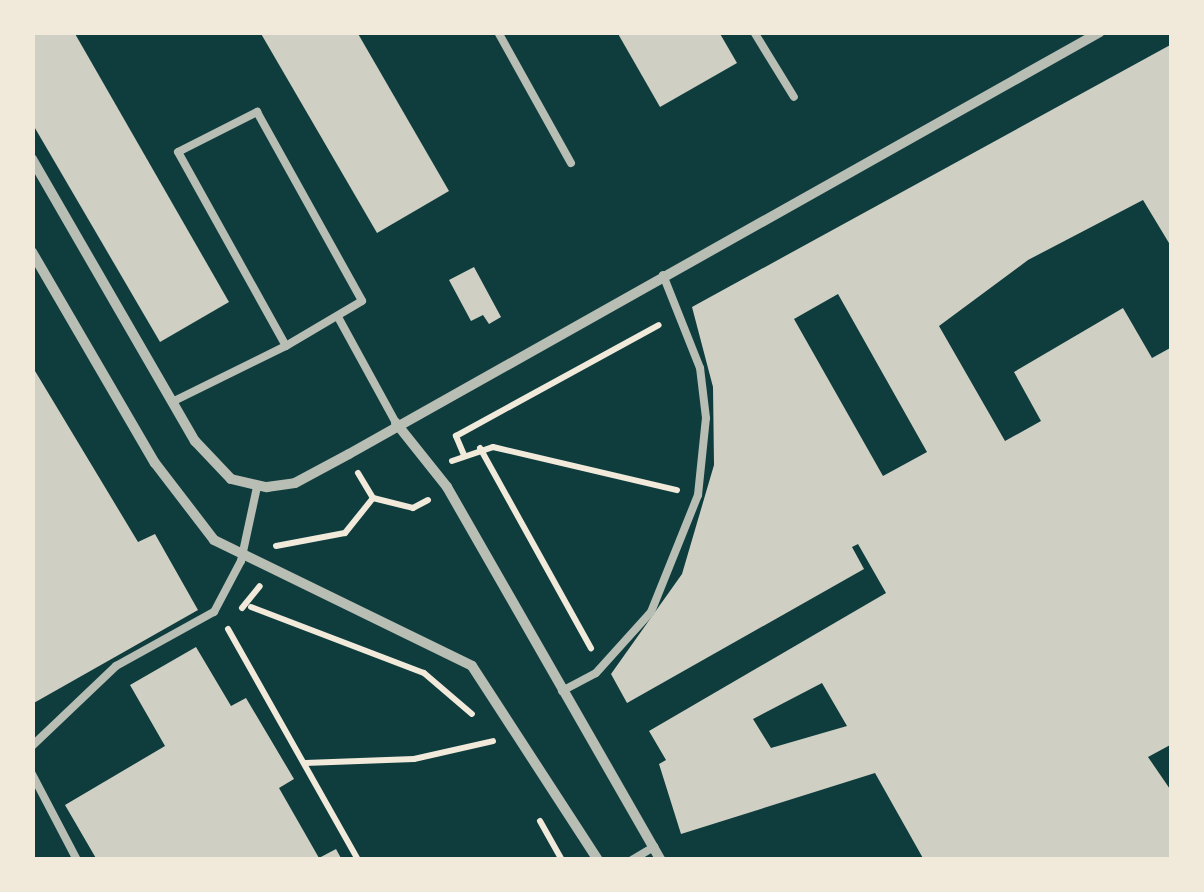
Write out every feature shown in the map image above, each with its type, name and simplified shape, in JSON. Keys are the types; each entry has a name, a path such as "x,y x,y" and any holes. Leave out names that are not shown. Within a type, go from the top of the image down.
{"street":[{"path":"32,159 211,464 257,487 295,483 662,273 1100,32"},
{"path":"32,252 174,493 241,561 472,666 598,860"},
{"path":"396,423 447,487 661,860"}],"lane":[{"path":"498,32 571,164"},
{"path":"754,32 794,97"},
{"path":"172,402 286,346 362,301 257,112 178,152 286,346"},
{"path":"562,691 596,673 669,581 698,495 706,418 682,312 662,273"},
{"path":"338,317 396,423"},
{"path":"32,746 35,729 77,710 116,666 214,612 241,561 257,487"},
{"path":"32,774 77,860"},
{"path":"632,860 654,847"}],"path":[{"path":"464,455 456,436 682,312"},
{"path":"480,448 590,641 596,673"},
{"path":"447,487 460,478 452,462 480,448 698,495"},
{"path":"342,479 367,468"},
{"path":"426,486 439,506"},
{"path":"251,607 278,542 328,542 373,498 412,508 433,497"},
{"path":"358,860 305,762 214,612 251,607 424,673 494,741 501,753"},
{"path":"305,762 414,760 494,741"},
{"path":"535,812 562,860"}],"building":[{"path":"32,32 74,32 229,302 160,342 32,123"},
{"path":"260,32 357,32 449,191 377,233"},
{"path":"617,32 719,32 737,63 660,107"},
{"path":"1172,44 1172,248 1143,200 1028,260 939,326 1005,441 1041,421 1014,372 1123,308 1152,358 1172,347 1172,744 1148,757 1172,792 1172,860 924,860 875,773 681,834 659,764 666,760 649,731 886,593 858,544 852,547 864,569 627,703 611,674 682,574 714,465 713,387 692,307","holes":["838,294 927,452 883,476 794,319","822,683 847,726 771,748 753,719"]},
{"path":"474,267 501,317 489,324 483,315 471,321 449,280"},
{"path":"32,366 138,542 155,534 198,610 32,704"},
{"path":"196,647 231,706 246,698 294,779 279,788 319,858 336,849 342,860 97,860 65,805 165,746 130,685"}]}
